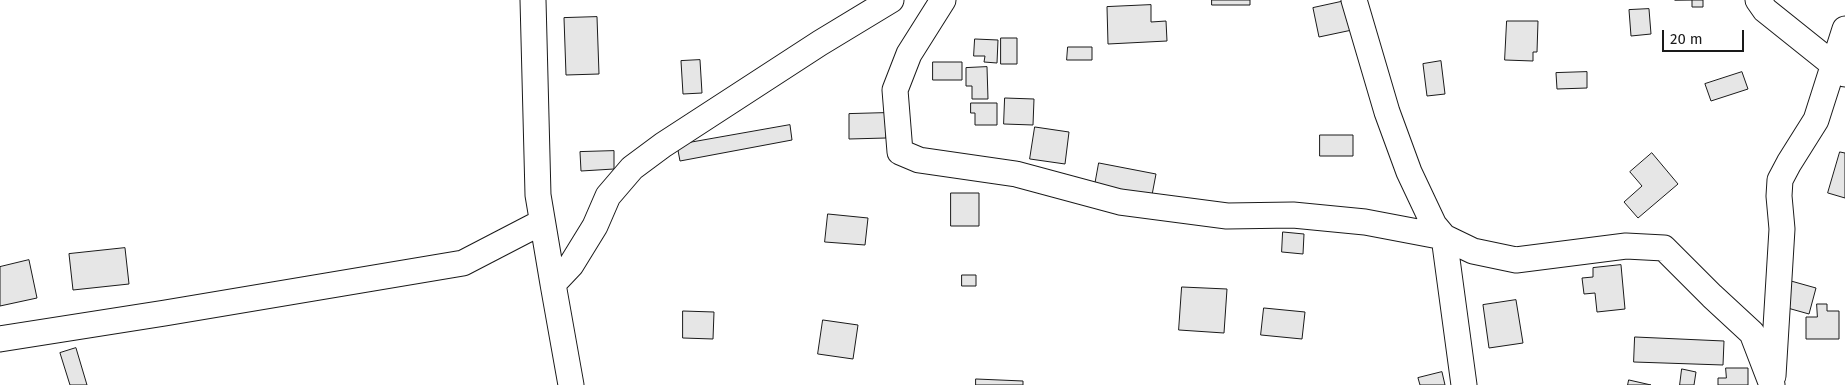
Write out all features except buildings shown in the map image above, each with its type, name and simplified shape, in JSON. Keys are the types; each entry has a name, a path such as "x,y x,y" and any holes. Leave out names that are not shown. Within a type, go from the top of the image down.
{"street":[{"path":"532,0 538,195 571,385"},
{"path":"553,284 571,265 595,226 608,196 632,168 663,145 820,43 891,0"},
{"path":"943,0 909,54 895,90 900,152 920,160 1016,174 1120,202 1227,216 1293,215 1365,222 1444,237 1474,251 1516,260 1626,246 1664,248 1752,333 1772,385"},
{"path":"1354,0 1408,172 1434,225 1444,237 1464,385"},
{"path":"1758,0 1765,10 1839,70"},
{"path":"1772,385 1782,229 1779,196 1780,180 1789,162 1816,120 1839,70 1845,29"},
{"path":"0,339 175,312 463,263 542,222"}]}
